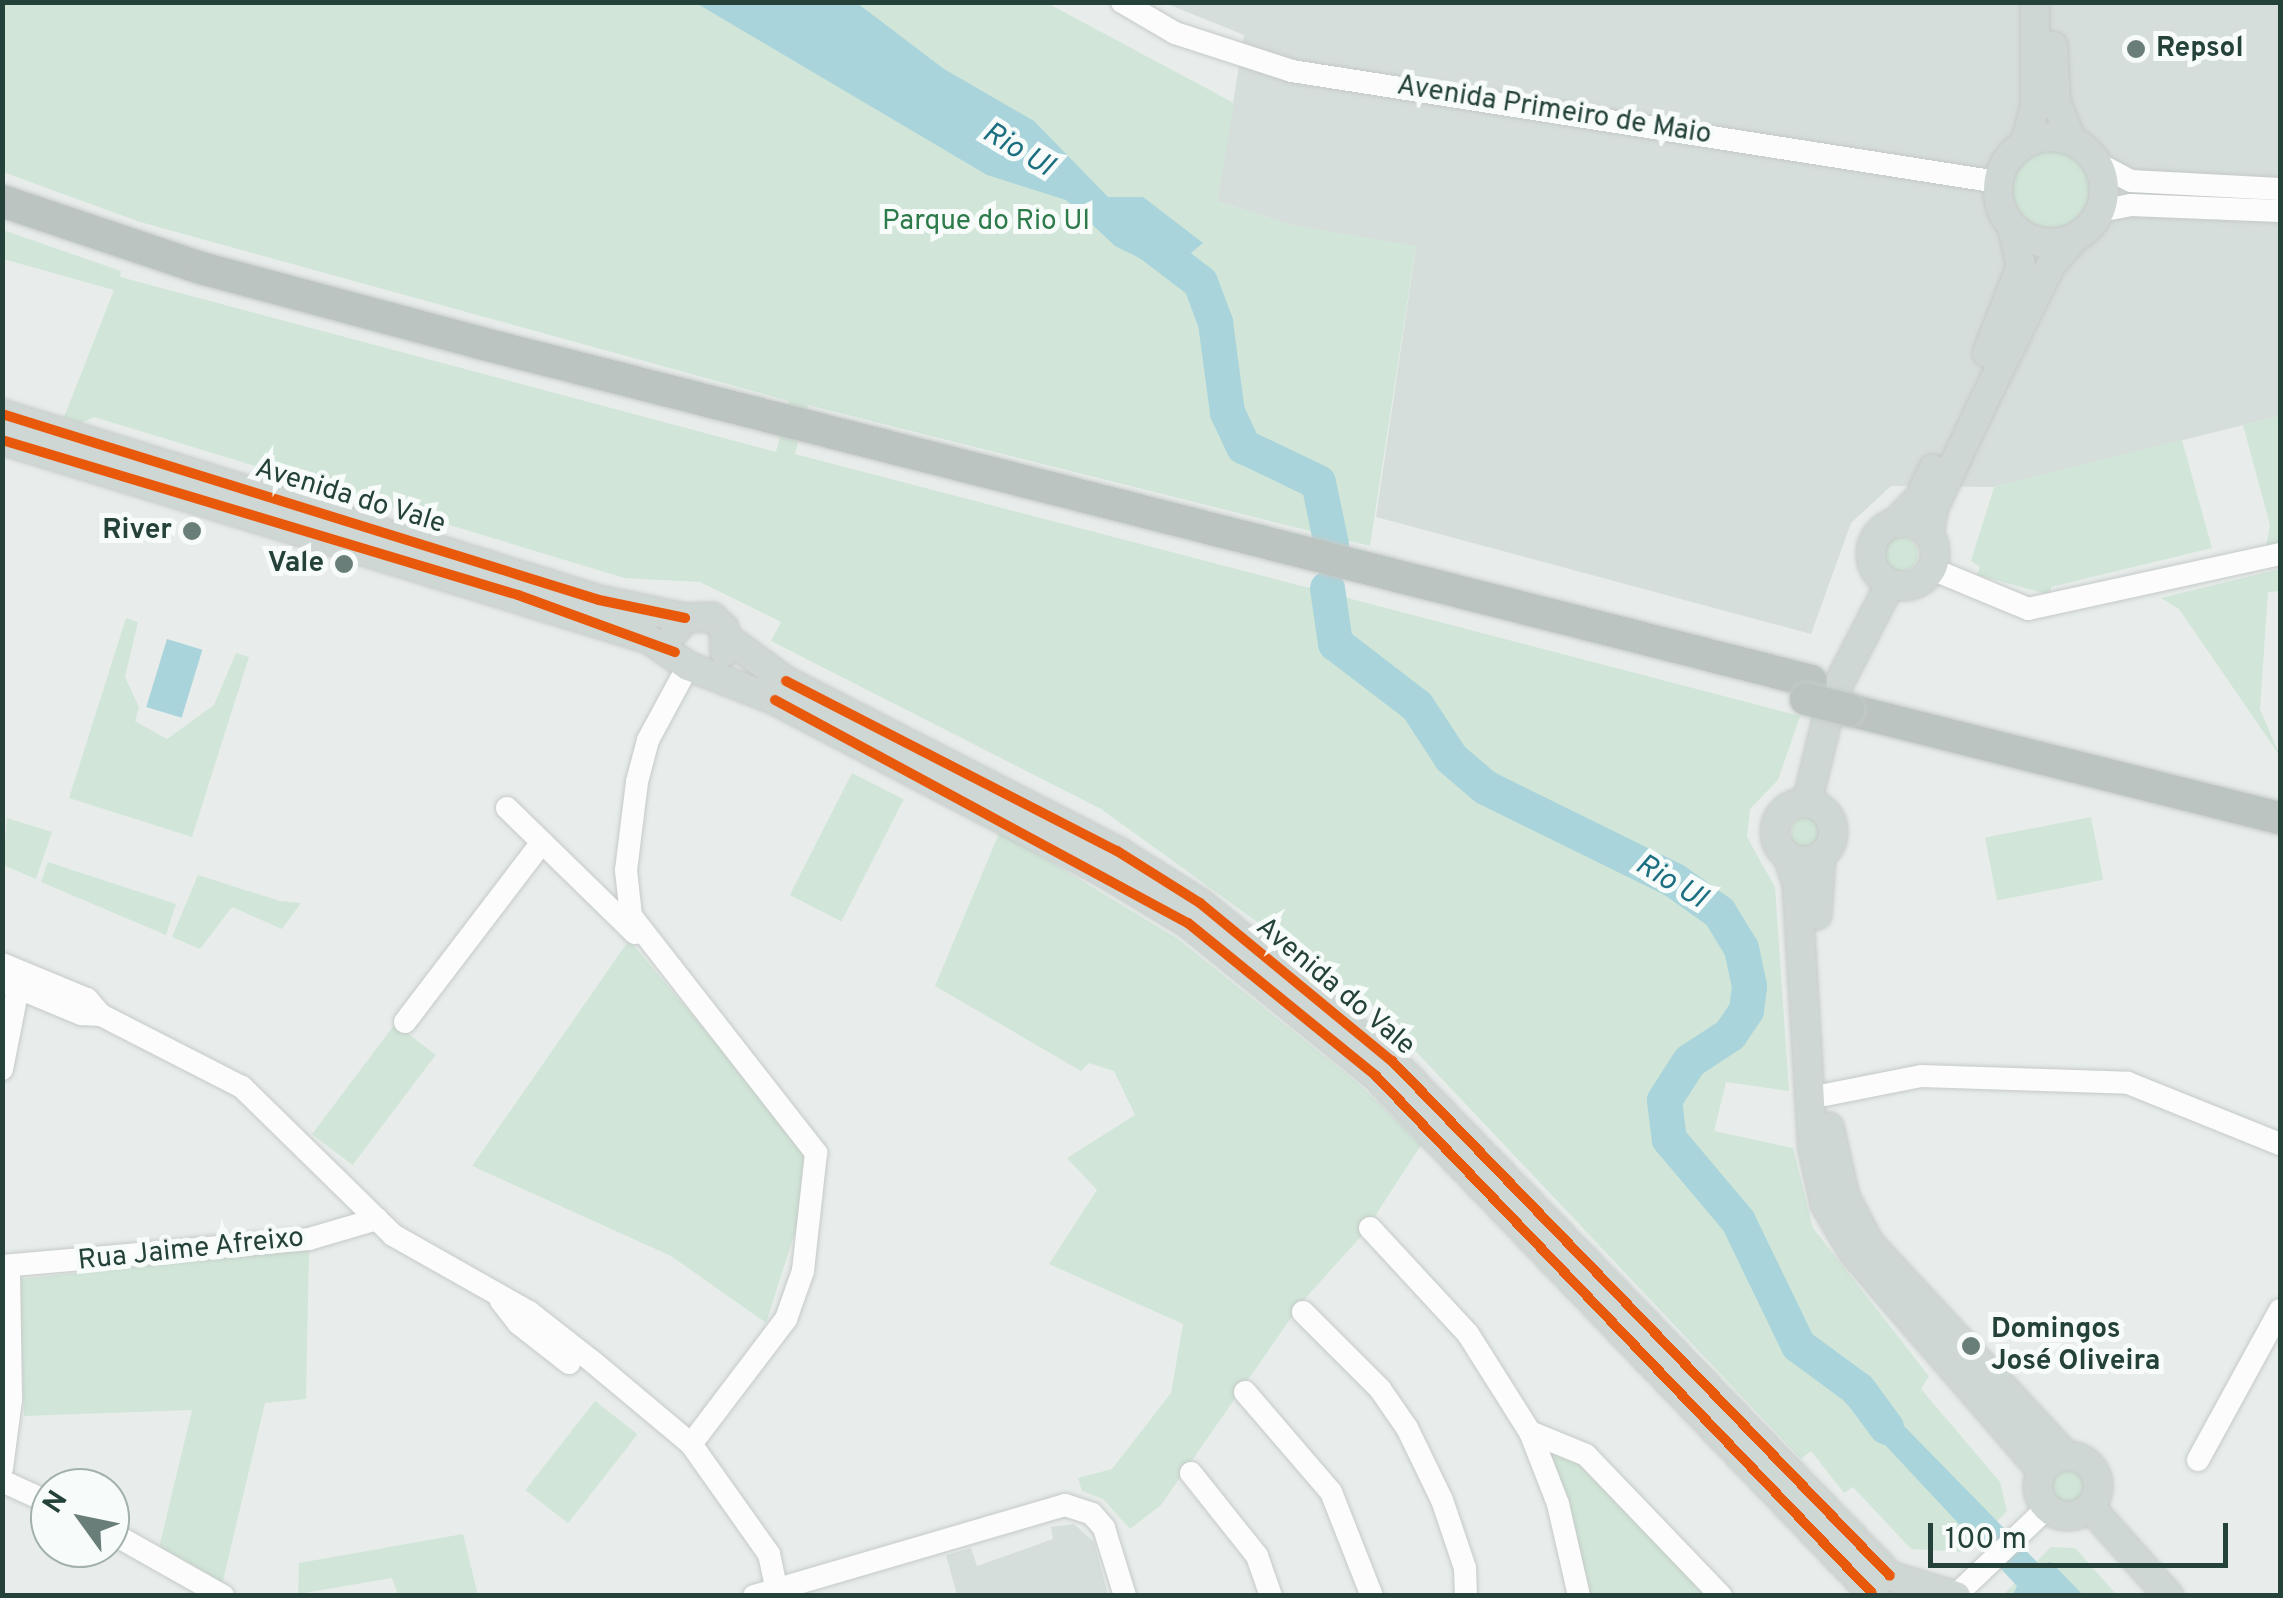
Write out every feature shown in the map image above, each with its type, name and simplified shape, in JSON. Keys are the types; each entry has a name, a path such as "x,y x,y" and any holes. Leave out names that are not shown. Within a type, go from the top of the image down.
{"highway":[{"path":"2,200 201,268 1850,701 2280,818"},
{"path":"2,217 196,282 1808,690"},
{"path":"1850,701 2280,803"}],"main road":[{"path":"2035,2 2035,107 2025,144 1998,182 2021,266 2010,304 1920,497 1895,523 1878,533 1871,552 1875,571 1890,584 1909,586 1932,569 1935,552 1929,534 1934,507 1989,390 2051,265 2100,212 2104,194 2096,162 2072,141 2056,102 2052,2"},
{"path":"2025,144 2072,141"},
{"path":"2012,228 2040,243 2076,237"},
{"name":"Avenida do Vale","path":"2,414 599,600 685,618 712,617 727,638 786,681 1117,852 1200,903 1392,1060 1890,1576 1916,1591 1956,1595"},
{"name":"Avenida do Vale","path":"2,440 518,595 688,662 775,700 1188,923 1376,1076 1875,1596"},
{"path":"1895,523 1914,524 1929,534"},
{"path":"1807,802 1833,694 1890,584"},
{"path":"685,618 674,633 688,662 722,658 727,638"},
{"path":"1807,802 1823,810 1832,824 1832,841 1821,855 1816,881 1825,1095 1845,1197 1870,1243 2054,1464 1853,1252 1825,1204 1813,1149 1797,883 1788,856 1777,843 1775,826 1790,806 1807,802"},
{"path":"1788,856 1805,861 1821,855"},
{"path":"2054,1464 2085,1461 2097,1478 2090,1507"},
{"path":"2054,1464 2038,1490 2047,1508 2064,1516 2090,1507"},
{"path":"2090,1507 2170,1596"}],"street":[{"name":"Avenida Primeiro de Maio","path":"1122,2 1175,33 1292,70 1998,182"},
{"path":"2096,162 2131,181 2280,189"},
{"path":"2100,212 2131,204 2280,210"},
{"path":"1932,569 2028,609 2280,554"},
{"path":"688,662 648,740 637,782 626,870 631,916 816,1153 803,1271 786,1319 691,1444"},
{"path":"507,808 647,939"},
{"path":"405,1022 542,842"},
{"path":"2,964 86,999 101,1015 242,1086 402,1242 501,1301 529,1312 691,1444 769,1554 772,1593"},
{"path":"2,1069 10,984 81,1014 101,1015"},
{"path":"1825,1095 1921,1076 2128,1084 2280,1144"},
{"name":"Rua Jaime Afreixo","path":"6,1266 309,1239 377,1219"},
{"path":"1370,1228 1468,1334 1530,1432 1558,1504 1579,1596"},
{"path":"2,1468 11,1400 6,1266"},
{"path":"501,1301 518,1324 684,1455 772,1593"},
{"path":"2198,1460 2280,1310"},
{"path":"1302,1312 1380,1389 1407,1428 1442,1500 1465,1568 1466,1596"},
{"path":"1245,1392 1330,1492 1372,1596"},
{"path":"1530,1432 1586,1455 1720,1596"},
{"path":"1190,1473 1257,1556 1271,1596"},
{"path":"2,1481 30,1494"},
{"path":"772,1593 1055,1507 1078,1507 1104,1528 1125,1596"},
{"path":"1956,1595 2047,1508"},
{"path":"130,1543 223,1596"}],"shaded area":[{"path":"1165,3 2280,3 2280,416 1994,487 1891,486 1851,523 1811,634 1376,517 1416,247 1291,225 1217,201 1244,35"},
{"path":"1074,1524 1094,1542 1108,1595 957,1595 946,1555 971,1548 977,1566 1053,1539 1051,1527"}],"green space":[{"name":"Parque do Rio Ul","path":"2,3 1047,3 1234,103 1217,201 1291,225 1416,246 1370,546 808,405 795,454 1800,716 1778,780 1750,809 1747,837 1775,887 1789,1091 1726,1082 1714,1131 1793,1148 1813,1228 1929,1376 1921,1389 2000,1482 2007,1511 1967,1552 1911,1549 1853,1487 1844,1493 1811,1451 1801,1459 1373,1006 1101,809 771,641 781,622 700,582 624,578 94,417 81,423 64,417 114,290 3,259 3,230 121,271 120,277 776,452 789,401 140,222 3,172"},
{"path":"2051,151 2078,162 2089,189 2078,216 2051,227 2024,216 2013,189 2024,162"},
{"path":"2280,416 2280,542 2266,547 2270,525 2243,425"},
{"path":"2182,440 2212,548 2051,587 2050,595 1977,575 1980,567 1971,561 1994,487"},
{"path":"1901,537 1913,542 1918,554 1913,566 1901,571 1889,566 1884,554 1889,542"},
{"path":"2280,569 2280,591 2268,592 2260,709 2280,756 2179,609 2161,598"},
{"path":"126,618 138,622 125,677 139,707 135,721 167,739 214,705 236,653 249,657 192,837 69,798"},
{"path":"852,773 904,799 841,921 790,895"},
{"path":"1807,817 1819,821 1823,833 1819,845 1807,849 1795,845 1791,833 1795,821"},
{"path":"2091,817 2103,880 1997,900 1985,838"},
{"path":"7,818 52,832 36,879 3,865"},
{"path":"1000,831 1178,939 1358,1083 1421,1145 1364,1233 1302,1302 1161,1505 1130,1529 1103,1499 1082,1491 1078,1478 1112,1469 1171,1393 1183,1324 1049,1264 1097,1190 1067,1158 1135,1115 1114,1071 1089,1063 1081,1071 935,986"},
{"path":"48,862 176,904 166,935 41,882"},
{"path":"198,875 280,901 301,903 282,929 232,907 200,949 172,937"},
{"path":"629,940 803,1146 809,1188 766,1323 671,1256 472,1166"},
{"path":"395,1024 436,1055 353,1165 312,1134"},
{"path":"309,1249 306,1399 265,1403 221,1589 158,1552 192,1410 24,1416 20,1279"},
{"path":"595,1401 638,1434 568,1523 525,1490"},
{"path":"1545,1448 1581,1465 1709,1595 1588,1595"},
{"path":"2070,1468 2083,1473 2088,1486 2083,1499 2070,1504 2057,1499 2052,1486 2057,1473"},
{"path":"463,1534 478,1595 398,1595 392,1578 298,1594 299,1563"},
{"path":"2051,1547 2075,1548 2117,1595 2002,1596"}],"water":[{"path":"696,3 857,3 944,69 1034,121 1108,197 1143,197 1203,243 1168,272 1115,246 1066,200 987,175"},
{"path":"167,639 202,650 182,718 146,707"},
{"path":"1863,1384 2039,1564 2051,1562 2083,1595 2013,1595 2017,1586 1844,1401"}],"waterway":[{"name":"Rio Ul","path":"1141,237 1200,282 1215,322 1227,412 1243,446 1318,482 1331,544"},
{"name":"Rio Ul","path":"1327,588 1335,643 1417,706 1451,758 1485,787 1674,880 1719,912 1741,948 1749,986 1746,1010 1730,1034 1689,1061 1664,1100 1669,1139 1738,1221 1798,1345 1858,1389 1886,1427"}],"cycle path":[{"path":"2,414 599,600 685,618"},
{"path":"2,440 518,595 675,652"},
{"path":"786,681 1117,851 1200,903 1392,1061 1890,1576"},
{"path":"775,700 1188,923 1376,1076 1872,1593"}],"place":[{"name":"Repsol","path":"2136,49"},
{"name":"River","path":"192,531"},
{"name":"Vale","path":"344,564"},
{"name":"Domingos José Oliveira","path":"1971,1346"}]}
